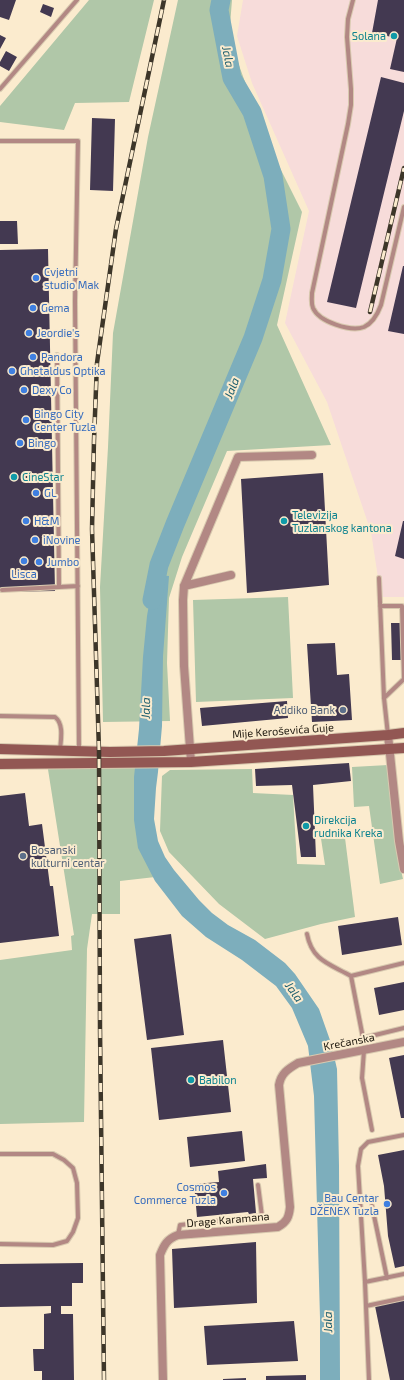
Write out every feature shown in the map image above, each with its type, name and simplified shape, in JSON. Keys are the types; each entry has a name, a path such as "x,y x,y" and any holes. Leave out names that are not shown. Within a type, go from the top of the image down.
{"main road":[{"name":"Mije Keroševića Guje","path":"79,751 164,751 388,736 404,733"},
{"path":"0,764 165,763 404,748"},
{"path":"0,749 79,751"}],"street":[{"path":"190,762 184,666 184,586 238,457 312,455"},
{"path":"184,586 231,575"},
{"path":"388,736 399,841 404,869"},
{"name":"Krečanska","path":"298,1063 404,1042"},
{"name":"Drage Karamana","path":"163,1380 160,1255 164,1245 170,1238 178,1236 278,1227 285,1223 289,1216 290,1207 279,1086 281,1077 287,1070 298,1063"}],"lane":[{"path":"0,89 77,0"},
{"path":"353,0 348,19 347,37 351,105 312,293 314,310 320,316 331,323 355,328 364,327 377,315 382,305 404,207"},
{"path":"0,141 78,141 75,301 79,751"},
{"path":"57,355 59,587"},
{"path":"379,578 384,698 388,736"},
{"path":"2,590 78,586"},
{"path":"380,606 402,606 403,611 404,679 384,698"},
{"path":"0,716 55,717 60,721 61,726 60,750"},
{"path":"307,934 309,946 320,959 351,976 404,963"},
{"path":"351,976 363,1038 404,1028"},
{"path":"364,1050 362,1078 372,1130"},
{"path":"368,1380 366,1282 358,1166 361,1149 368,1142 404,1136"},
{"path":"0,1154 53,1154 64,1160 73,1168 78,1183 78,1218 73,1232 67,1241 53,1245 0,1244"},
{"path":"178,1236 180,1225 262,1216 258,1185"},
{"path":"372,1206 387,1278"},
{"path":"366,1282 404,1274"},
{"path":"366,1306 404,1298"}],"shaded area":[{"path":"243,0 404,0 404,597 381,597 371,532 327,402 285,323 309,211 252,83 237,36"}],"green space":[{"path":"89,0 154,0 129,102 75,103 64,130 0,122 0,106"},
{"path":"178,0 232,0 229,38 267,142 302,212 277,325 331,445 227,451 182,557 169,598 167,663 170,721 103,722 100,587 113,333 148,137"},
{"path":"288,597 293,698 196,702 193,600"},
{"path":"47,763 145,763 144,821 164,876 120,881 120,914 92,914 87,949 84,1122 0,1124 0,960 72,950 71,936 74,935"},
{"path":"388,765 396,848 403,879 380,884 369,806 354,807 352,767"},
{"path":"252,769 253,793 293,795 297,864 325,865 320,832 344,830 355,917 321,924 265,939 219,904 169,852 160,831 162,776 170,770"}],"water":[{"path":"154,575 169,576 163,656 162,726 154,819 158,841 165,857 174,870 212,913 228,925 255,940 285,963 295,974 319,1009 331,1043 337,1069 340,1380 320,1380 320,1318 314,1096 308,1046 292,1008 276,986 242,960 206,937 182,916 155,881 138,848 134,820 134,777 147,616"}],"building":[{"path":"0,0 16,0 9,20 0,17"},
{"name":"Solana","path":"378,0 404,0 404,72 390,69 397,38 372,33"},
{"path":"43,4 54,8 51,17 40,12"},
{"path":"0,35 6,38 0,49"},
{"path":"6,51 17,57 9,71 0,66 0,62"},
{"path":"381,77 404,83 404,111 356,308 327,302"},
{"path":"92,118 115,119 113,191 90,190"},
{"path":"0,221 17,221 18,244 0,244"},
{"name":"Bingo City Center Tuzla","path":"48,249 55,591 0,592 0,250"},
{"path":"404,266 404,334 388,331"},
{"name":"Televizija Tuzlanskog kantona","path":"323,473 329,585 247,593 241,479"},
{"path":"404,521 404,559 395,556"},
{"path":"391,623 404,623 404,660 392,660"},
{"path":"335,643 337,675 349,674 352,720 312,722 307,644"},
{"path":"287,701 288,718 202,726 200,708"},
{"name":"Direkcija rudnika Kreka","path":"349,763 351,781 313,785 316,857 301,857 292,785 256,786 255,769"},
{"name":"Bosanski kulturni centar","path":"25,793 29,826 42,824 50,886 53,886 59,936 0,943 0,796"},
{"path":"398,917 402,945 342,955 338,926"},
{"path":"171,934 184,1035 147,1040 134,939"},
{"path":"404,982 404,1010 379,1015 374,988"},
{"name":"Babilon","path":"223,1040 231,1112 159,1120 151,1048"},
{"path":"404,1055 404,1118 401,1118 389,1058"},
{"path":"242,1131 245,1161 190,1167 187,1137"},
{"path":"404,1150 404,1266 395,1268 388,1236 384,1186 378,1155"},
{"name":"Cosmos Commerce Tuzla","path":"266,1164 267,1178 253,1179 256,1213 249,1214 248,1212 197,1217 194,1184 219,1182 218,1171"},
{"path":"256,1242 257,1303 174,1308 172,1249"},
{"path":"83,1263 83,1283 72,1283 72,1306 61,1306 61,1314 73,1314 74,1380 42,1380 42,1371 34,1371 33,1349 44,1349 44,1314 51,1313 51,1306 0,1307 0,1264"},
{"path":"404,1300 404,1380 390,1380 375,1306"},
{"path":"294,1321 298,1361 207,1365 204,1326"},
{"path":"306,1375 306,1380 266,1380 266,1376"},
{"path":"246,1378 246,1380 223,1380 223,1379"}],"waterway":[{"name":"Jala","path":"152,600 159,565 253,338 272,280 281,229 273,176 252,112 232,78 219,10 221,0"}],"railway":[{"path":"104,1380 100,1028 99,751 92,529 97,363 116,229 164,0"},
{"path":"370,312 404,168"}],"place":[{"name":"Solana","path":"394,36"},
{"name":"Cvjetni studio Mak","path":"36,278"},
{"name":"Gema","path":"33,308"},
{"name":"Jeordie's","path":"29,333"},
{"name":"Pandora","path":"33,357"},
{"name":"Ghetaldus Optika","path":"12,371"},
{"name":"Dexy Co","path":"24,390"},
{"name":"Bingo City Center Tuzla","path":"26,420"},
{"name":"Bingo","path":"20,443"},
{"name":"CineStar","path":"14,477"},
{"name":"GL","path":"36,493"},
{"name":"H&M","path":"26,521"},
{"name":"Televizija Tuzlanskog kantona","path":"284,521"},
{"name":"iNovine","path":"35,540"},
{"name":"Lisca","path":"24,561"},
{"name":"Jumbo","path":"39,562"},
{"name":"Addiko Bank","path":"343,710"},
{"name":"Direkcija rudnika Kreka","path":"306,826"},
{"name":"Bosanski kulturni centar","path":"23,856"},
{"name":"Babilon","path":"191,1080"},
{"name":"Cosmos Commerce Tuzla","path":"224,1193"},
{"name":"Bau Centar DŽENEX Tuzla","path":"387,1204"}]}
